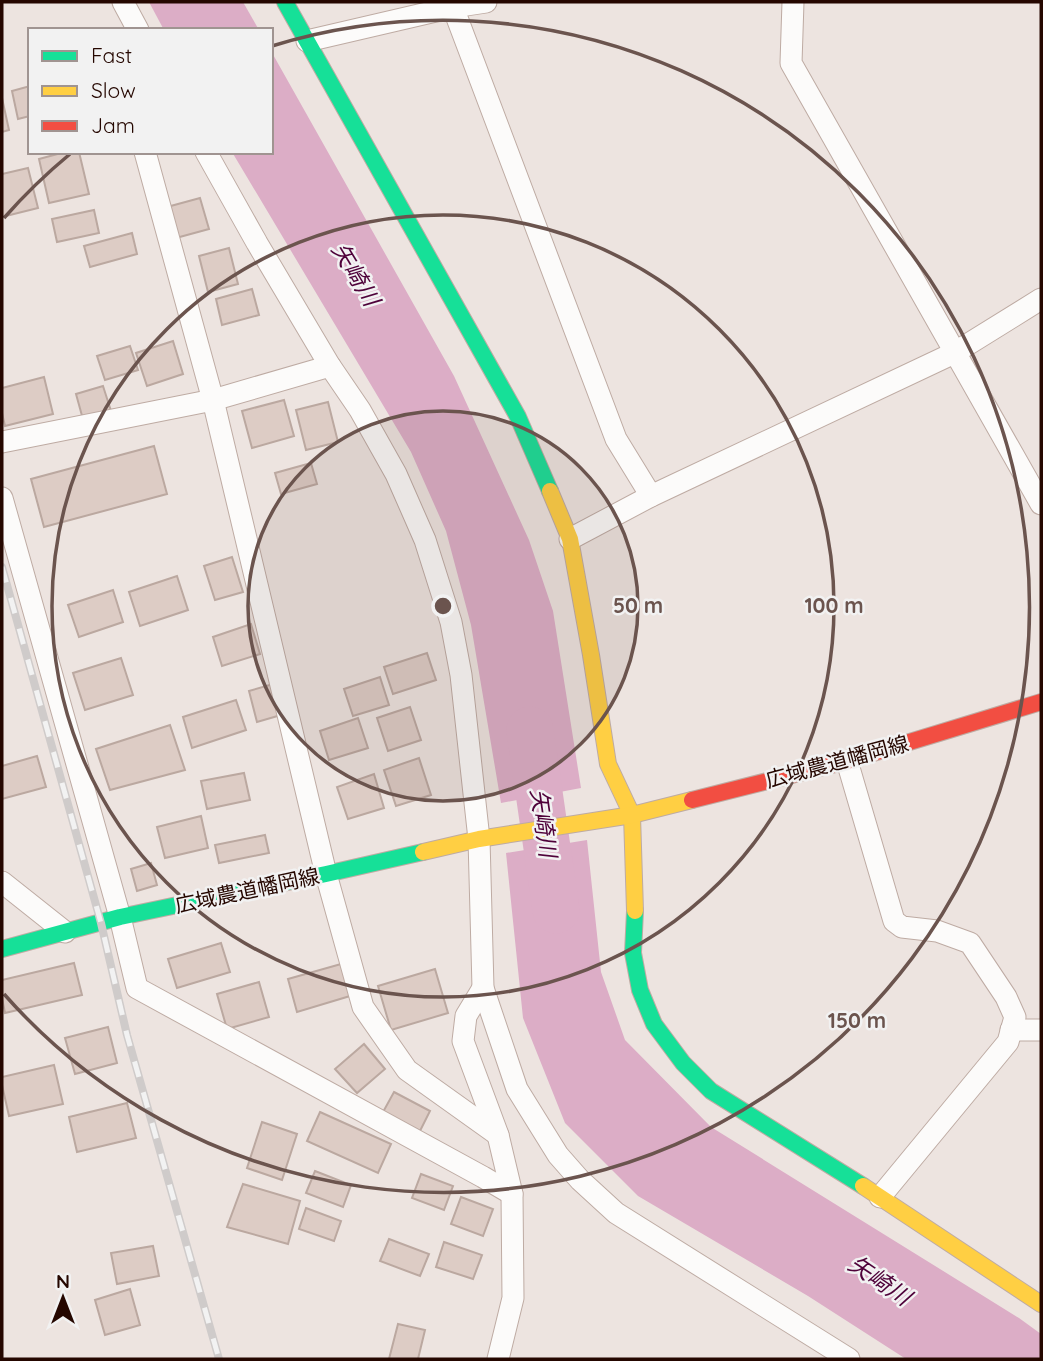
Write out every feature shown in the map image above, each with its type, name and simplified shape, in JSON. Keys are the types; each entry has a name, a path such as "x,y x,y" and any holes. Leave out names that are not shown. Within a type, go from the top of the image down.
{"street":[{"path":"285,2 519,417 570,539 608,764 632,815 635,907 633,953 640,990 654,1024 683,1063 711,1091 880,1197 1041,1304"},
{"path":"307,41 452,4 486,2"},
{"path":"793,2 791,63 1041,504"},
{"path":"452,4 616,439 651,496"},
{"path":"146,154 213,400 326,874 363,1007 407,1070 498,1135"},
{"path":"207,154 330,366 360,410 396,474 425,540 450,622 461,675 486,839 483,988 517,1090 558,1155 580,1180 616,1213 849,1359"},
{"path":"570,539 651,496 954,353 1041,299"},
{"path":"2,442 213,400 330,366"},
{"path":"2,498 120,917 137,988 512,1194"},
{"name":"広域農道幡岡線","path":"2,948 120,917 486,839 632,815 847,761 1041,702"},
{"path":"847,761 894,921 902,928 937,931 970,943 1006,997 1015,1017 1008,1042 880,1197"},
{"path":"2,882 65,932"},
{"path":"483,988 466,1016 463,1041 498,1135 512,1194 513,1298 498,1359"},
{"path":"1011,1030 1041,1030"}],"water":[{"path":"149,2 243,2 258,28 163,28"},
{"path":"273,55 454,376 529,540 553,611 581,788 501,803 471,625 446,531 411,452 233,154 273,154"},
{"path":"587,840 601,972 625,1040 711,1127 1041,1334 1041,1359 906,1359 808,1296 638,1196 565,1123 523,1018 506,853"}],"building":[{"path":"28,87 28,116 18,119 12,91"},
{"path":"2,98 9,130 2,132"},
{"path":"58,154 79,154 89,194 49,203 39,159"},
{"path":"28,168 38,208 2,217 2,174"},
{"path":"200,198 209,229 176,238 167,207"},
{"path":"94,210 99,233 57,242 52,219"},
{"path":"132,233 137,254 90,267 84,246"},
{"path":"229,248 238,284 208,292 199,256"},
{"path":"252,289 259,315 222,325 216,299"},
{"path":"173,341 183,374 147,386 136,353"},
{"path":"130,346 138,370 105,380 97,356"},
{"path":"44,377 53,414 5,426 2,388"},
{"path":"103,386 112,414 84,423 76,394"},
{"path":"284,400 294,436 252,448 242,411"},
{"path":"328,402 338,442 306,450 296,410"},
{"path":"154,446 167,494 44,527 31,479"},
{"path":"311,463 317,484 281,494 275,473"},
{"path":"232,557 243,592 215,600 204,566"},
{"path":"177,576 188,610 140,626 129,592"},
{"path":"113,590 123,622 79,637 68,605"},
{"path":"251,624 260,654 222,666 213,637"},
{"path":"427,653 436,680 393,694 384,667"},
{"path":"121,658 133,695 85,710 73,673"},
{"path":"380,677 389,705 353,716 344,689"},
{"path":"273,684 281,715 257,722 249,691"},
{"path":"236,700 246,730 192,748 183,717"},
{"path":"410,707 421,740 388,751 377,718"},
{"path":"358,718 368,748 329,760 320,731"},
{"path":"170,725 185,770 110,790 96,749"},
{"path":"37,756 46,787 2,799 2,766"},
{"path":"419,758 431,795 396,806 384,770"},
{"path":"244,773 250,800 207,809 201,781"},
{"path":"374,774 384,808 348,819 337,787"},
{"path":"201,816 208,848 165,858 157,827"},
{"path":"265,835 269,853 219,863 215,845"},
{"path":"151,863 157,885 137,891 131,869"},
{"path":"221,943 230,972 177,988 168,959"},
{"path":"74,963 82,995 5,1013 2,980"},
{"path":"341,964 350,996 297,1012 288,979"},
{"path":"435,969 448,1013 391,1030 378,986"},
{"path":"259,982 269,1017 227,1029 217,994"},
{"path":"108,1027 117,1063 75,1074 65,1038"},
{"path":"364,1044 385,1069 357,1093 335,1069"},
{"path":"54,1065 63,1104 9,1116 2,1077"},
{"path":"394,1092 430,1111 420,1131 383,1112"},
{"path":"127,1103 136,1138 77,1152 69,1117"},
{"path":"320,1112 391,1144 378,1173 307,1141"},
{"path":"262,1122 297,1134 282,1180 247,1168"},
{"path":"315,1171 351,1185 343,1207 306,1193"},
{"path":"421,1174 453,1186 444,1210 412,1198"},
{"path":"243,1184 300,1201 288,1244 227,1227"},
{"path":"461,1197 493,1209 483,1236 451,1224"},
{"path":"306,1208 341,1221 334,1241 299,1229"},
{"path":"389,1239 429,1254 420,1276 380,1261"},
{"path":"444,1242 482,1255 473,1279 436,1267"},
{"path":"153,1246 159,1276 117,1284 111,1253"},
{"path":"130,1289 140,1325 105,1335 95,1300"},
{"path":"398,1324 425,1330 418,1359 389,1359"}],"waterway":[{"name":"矢崎川","path":"530,730 556,910"}],"railway":[{"path":"2,567 101,923 127,1035 219,1359"}],"traffic: fast":[{"path":"285,2 518,417 550,491"},
{"path":"2,949 120,917 423,852"},
{"path":"635,911 633,953 640,990 654,1024 683,1063 711,1091 863,1186"}],"traffic: slow":[{"path":"550,491 570,539 608,764 632,815 635,911"},
{"path":"423,852 479,839 632,815 692,800"},
{"path":"863,1186 1041,1304"}],"traffic: jam":[{"path":"692,800 847,761 1041,702"}]}
